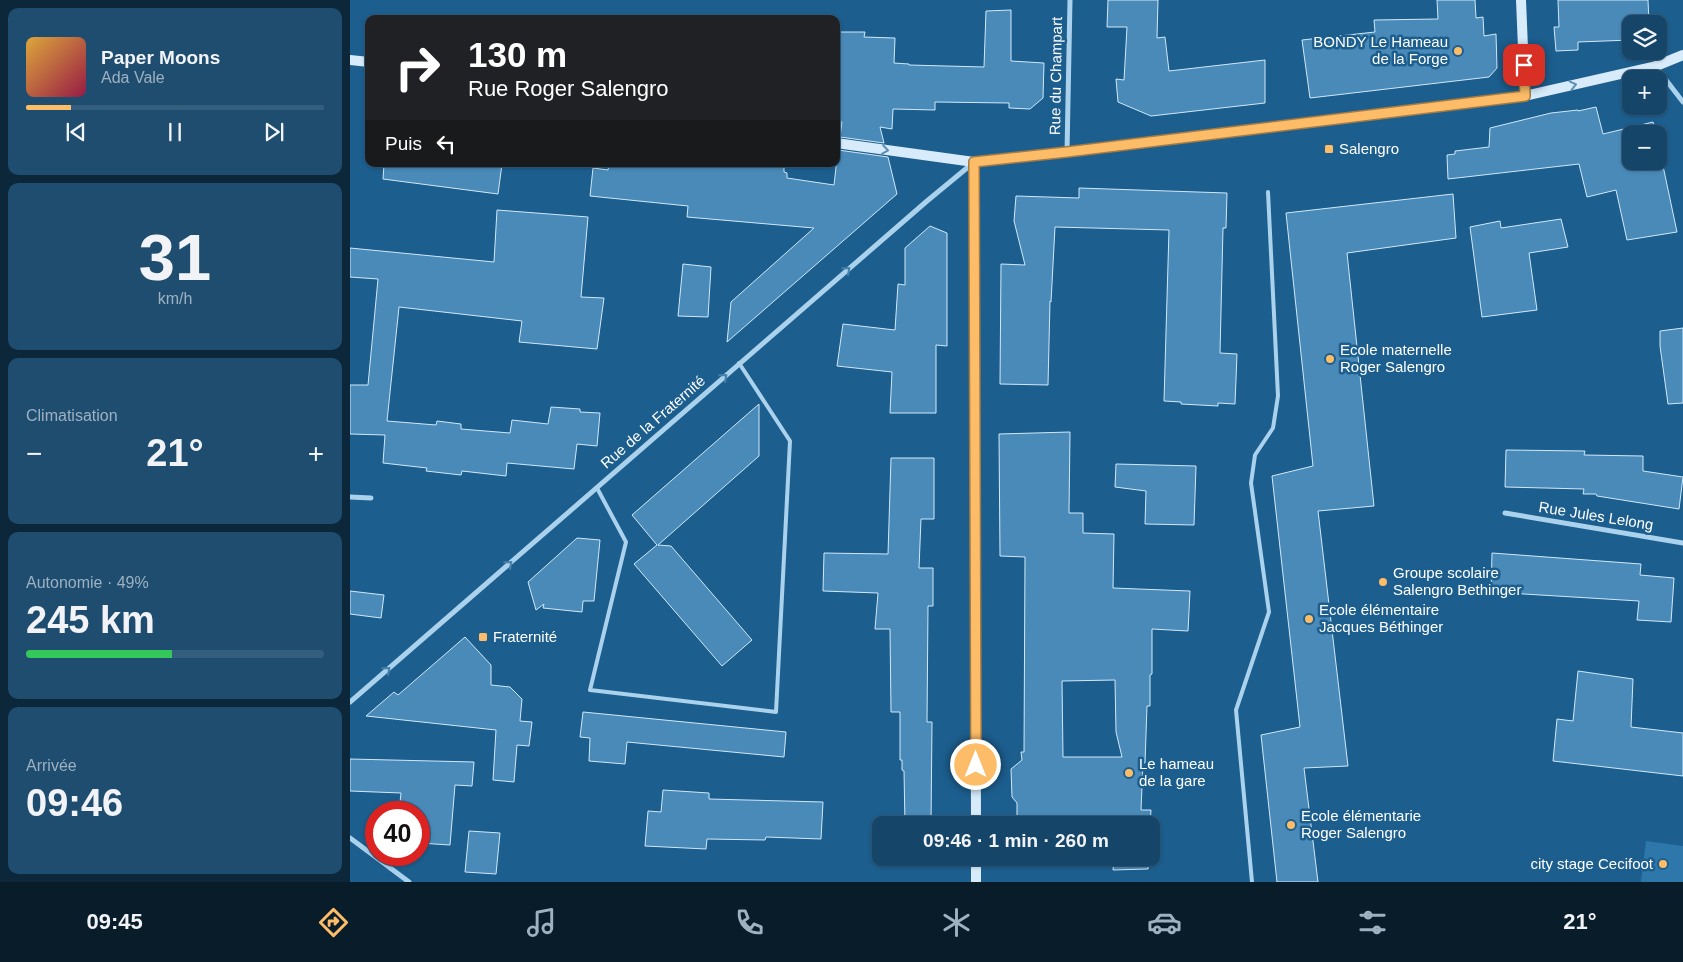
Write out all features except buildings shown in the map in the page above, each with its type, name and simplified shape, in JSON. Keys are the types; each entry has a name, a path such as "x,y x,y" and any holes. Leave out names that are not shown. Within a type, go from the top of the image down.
{"street":[{"name":"Rue du Champart","path":"1067,152 1070,0"},
{"path":"1521,0 1525,96"},
{"path":"840,144 974,162 1525,96 1656,66 1683,55"},
{"path":"350,60 365,62"},
{"path":"1656,66 1683,102"},
{"path":"974,162 976,816"},
{"name":"Rue de la Fraternité","path":"350,702 739,363 974,162"},
{"path":"350,497 370,498"},
{"name":"Rue Jules Lelong","path":"1505,513 1683,543"},
{"path":"350,838 409,882"},
{"path":"976,866 976,882"}],"lane":[{"path":"1252,882 1236,710 1269,612 1251,483 1255,456 1273,428 1278,396 1268,192"},
{"path":"597,488 626,542 590,690 776,712 790,441 739,363"}],"shaded area":[{"name":"city stage Cecifoot","path":"1646,841 1683,846 1683,882 1641,882"}],"place":[{"name":"BONDY Le Hameau de la Forge","path":"1458,51"},
{"name":"Salengro","path":"1329,149"},
{"name":"Ecole maternelle Roger Salengro","path":"1330,359"},
{"name":"Groupe scolaire Salengro Bethinger","path":"1383,582"},
{"name":"Ecole élémentaire Jacques Béthinger","path":"1309,619"},
{"name":"Fraternité","path":"483,637"},
{"name":"Le hameau de la gare","path":"1129,773"},
{"name":"Ecole élémentarie Roger Salengro","path":"1291,825"},
{"name":"city stage Cecifoot","path":"1663,864"}],"route":[{"path":"976,765 974,162 1525,96 1524,65"}]}
